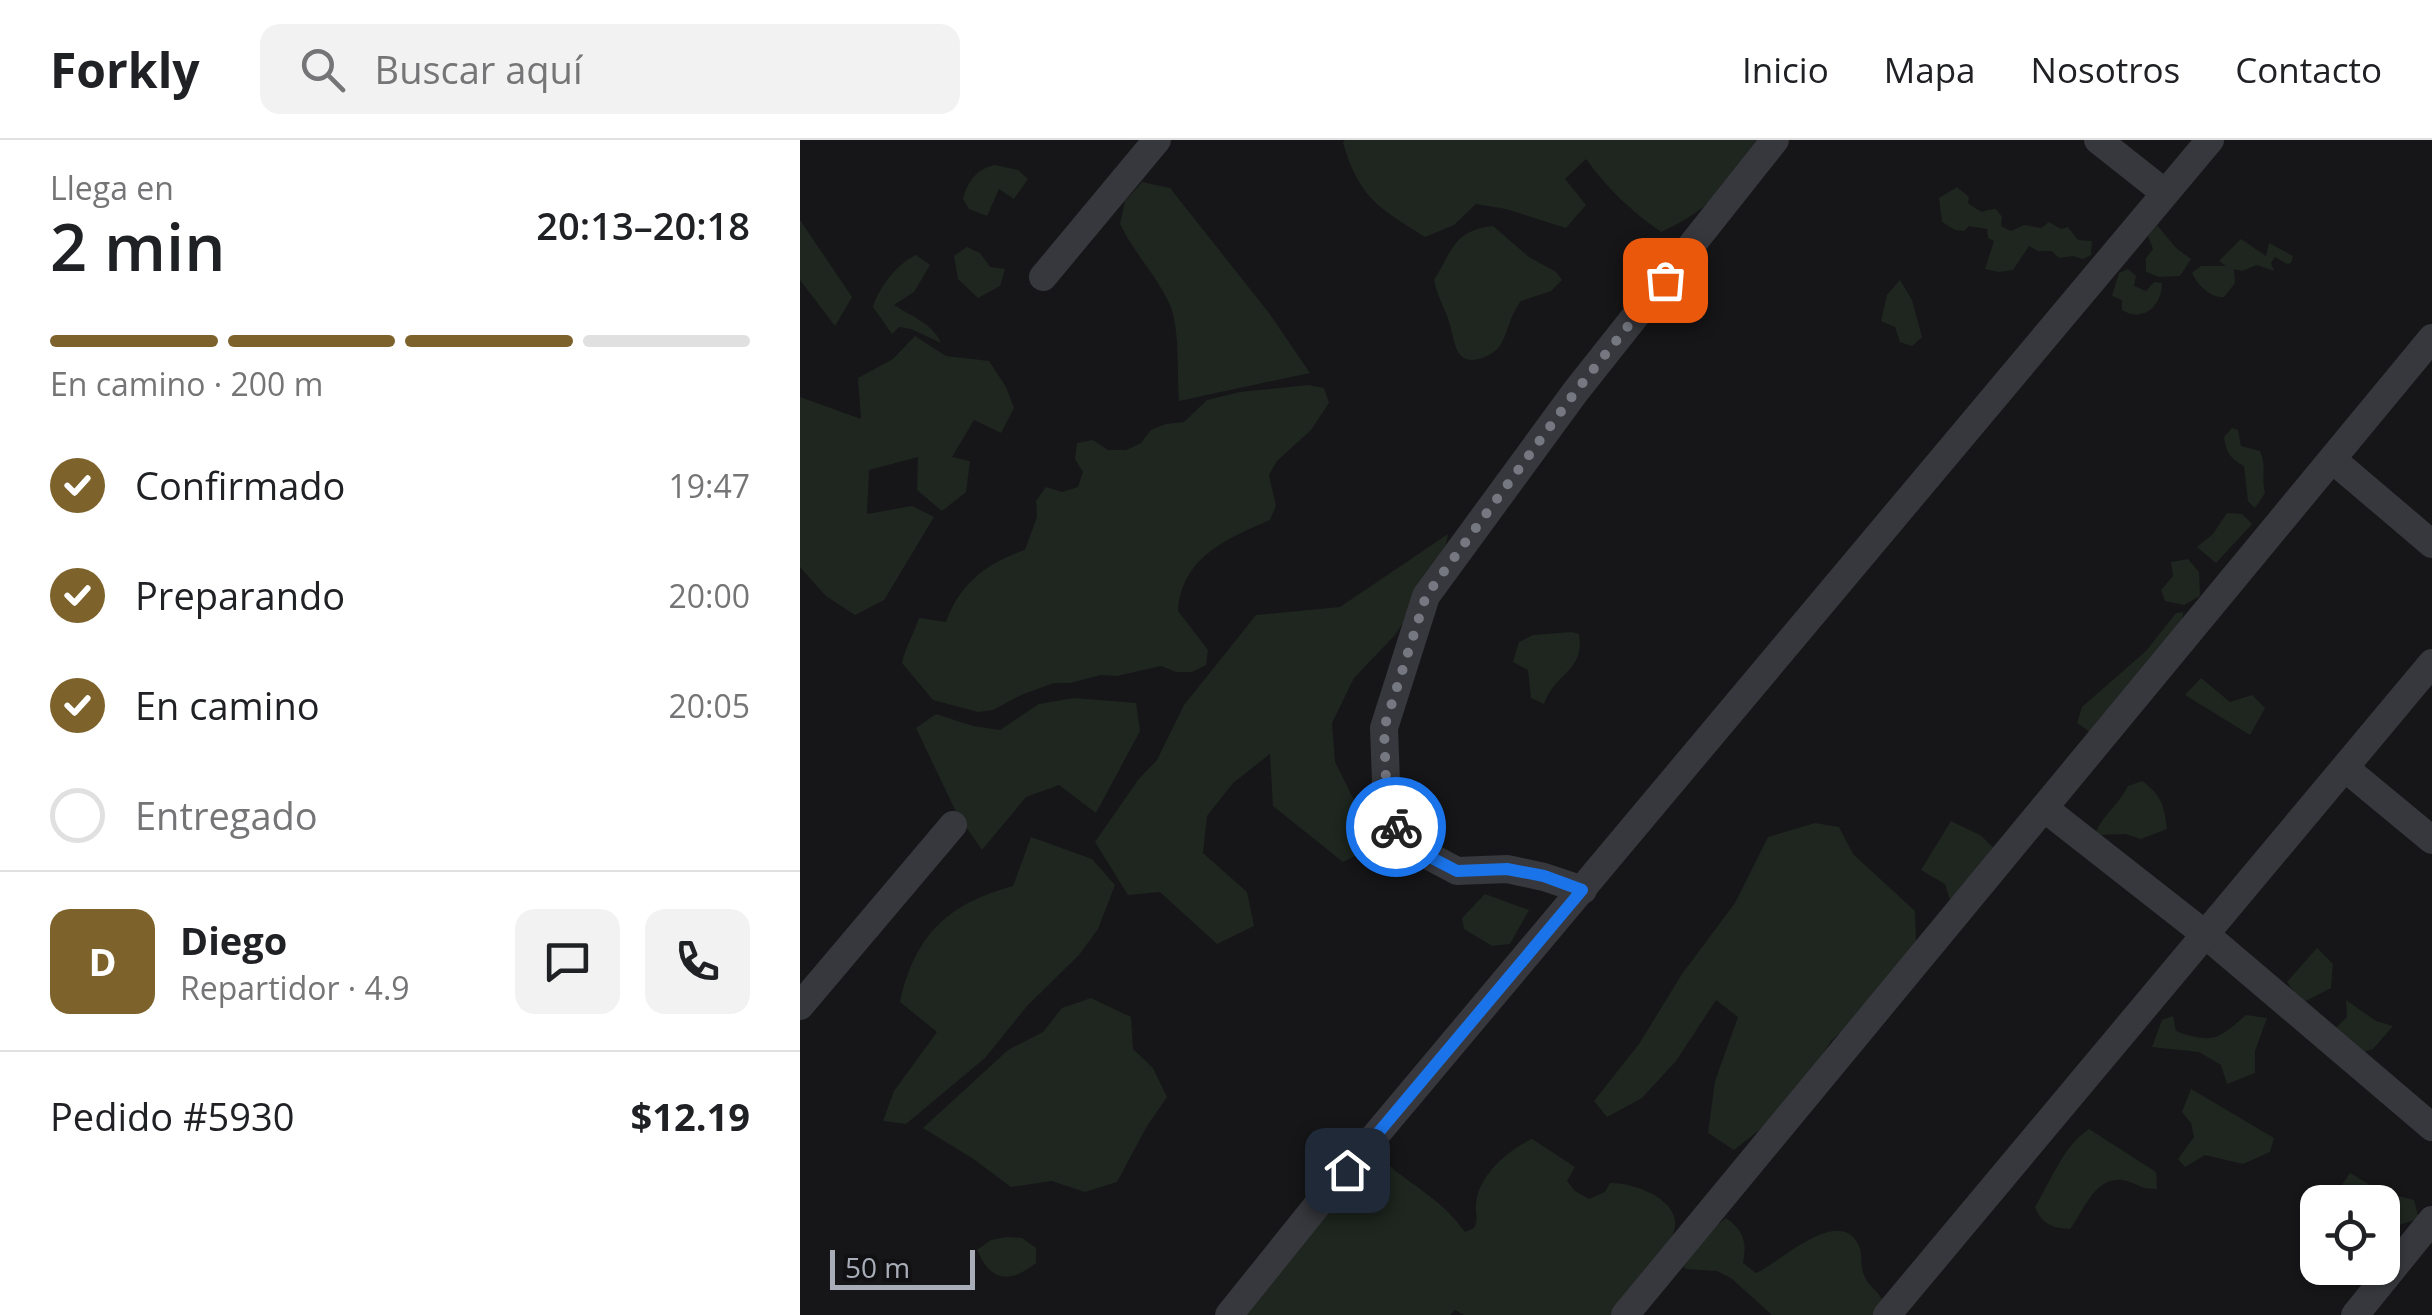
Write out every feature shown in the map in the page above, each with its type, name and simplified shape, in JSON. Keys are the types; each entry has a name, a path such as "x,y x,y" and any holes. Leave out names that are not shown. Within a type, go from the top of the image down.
{"street":[{"path":"1043,276 1157,140"},
{"path":"1582,890 1544,876 1507,869 1457,871 1428,856 1396,827 1387,808 1384,728 1426,596 1576,391 1775,140"},
{"path":"2098,140 2165,193"},
{"path":"1229,1315 2210,140"},
{"path":"1625,1315 2432,338"},
{"path":"2333,460 2432,544"},
{"path":"1887,1315 2432,663"},
{"path":"2345,768 2432,840"},
{"path":"2044,808 2206,934 2432,1127"},
{"path":"800,1006 953,826"},
{"path":"2354,1315 2432,1220"}],"shaded area":[{"path":"1345,140 1766,140 1708,204 1661,232 1620,199 1586,159 1565,179 1586,205 1566,228 1476,204 1454,225 1425,237 1373,200 1349,162"},
{"path":"995,165 1018,170 1028,179 1014,199 999,189 987,216 969,209 963,199 974,177"},
{"path":"1142,182 1170,188 1269,313 1310,373 1179,401 1177,339 1170,305 1120,224 1125,201"},
{"path":"1957,187 1978,210 1996,209 2002,217 2001,226 2011,231 2024,225 2041,228 2049,222 2061,229 2068,227 2078,240 2092,241 2091,255 2083,259 2059,258 2052,251 2029,246 2013,270 1985,269 1994,241 1988,238 1987,229 1969,226 1964,231 1955,230 1942,222 1939,198"},
{"path":"800,220 852,297 835,326 800,280"},
{"path":"2157,225 2191,259 2180,276 2159,277 2146,272 2146,258 2153,249 2148,236"},
{"path":"1493,226 1562,280 1551,291 1521,301 1495,351 1482,358 1466,359 1455,345 1434,280 1462,237"},
{"path":"2241,239 2266,256 2269,243 2293,256 2291,263 2275,257 2271,263 2274,271 2257,265 2242,271 2234,269 2235,283 2224,297 2209,293 2192,273 2201,266 2226,266 2219,261"},
{"path":"967,247 980,253 990,267 1005,269 1000,286 978,298 958,279 954,256"},
{"path":"916,255 930,265 914,292 894,305 927,326 941,343 911,329 899,327 892,334 873,307 890,276"},
{"path":"2128,269 2136,276 2134,286 2146,291 2154,282 2162,283 2155,305 2137,315 2122,310 2122,300 2112,296 2119,273"},
{"path":"1900,280 1912,300 1922,337 1912,346 1900,342 1895,327 1881,321 1887,295"},
{"path":"915,336 946,356 989,361 1014,408 1001,433 974,420 952,457 970,461 966,492 942,511 917,490 918,457 869,470 867,514 912,506 934,517 884,600 855,615 826,596 800,567 800,397 861,419 858,378 893,359"},
{"path":"1308,385 1324,388 1329,403 1311,430 1277,461 1269,475 1276,506 1270,520 1209,552 1197,563 1181,592 1178,611 1208,650 1206,665 1192,672 1176,672 1161,666 1054,683 993,710 978,712 933,700 902,663 919,618 946,622 959,596 976,576 1025,550 1037,517 1036,501 1046,487 1062,492 1078,487 1083,472 1075,459 1077,443 1093,440 1108,450 1126,450 1141,443 1151,430 1184,422 1207,400 1240,392"},
{"path":"2232,428 2238,430 2241,446 2260,451 2262,457 2265,493 2255,508 2248,501 2244,466 2226,448 2224,437"},
{"path":"2227,513 2242,514 2252,524 2216,563 2197,547 2213,534"},
{"path":"1448,534 1442,563 1395,635 1354,678 1332,723 1335,762 1354,800 1357,855 1343,862 1273,806 1270,754 1233,783 1207,816 1203,853 1247,892 1254,926 1217,944 1160,892 1128,895 1095,842 1138,780 1157,760 1184,705 1256,615 1340,607"},
{"path":"2188,559 2199,572 2200,596 2184,605 2165,601 2161,590 2173,576 2171,562"},
{"path":"2183,612 2182,628 2090,732 2077,723 2082,707 2146,651 2176,613"},
{"path":"1579,634 1580,647 1574,664 1555,684 1544,704 1531,698 1528,670 1513,662 1519,642 1533,635"},
{"path":"2201,678 2230,702 2252,695 2265,708 2250,735 2185,695"},
{"path":"1074,698 1136,703 1140,731 1096,813 1059,785 1026,797 982,850 957,814 916,728 936,714 1000,730 1039,704"},
{"path":"2142,781 2161,802 2167,829 2141,839 2126,834 2095,835 2128,786"},
{"path":"1951,821 1980,835 2000,854 1951,903 1945,884 1921,870"},
{"path":"1815,823 1839,827 1853,854 1915,911 1916,941 1893,982 1831,1041 1789,1107 1734,1150 1708,1133 1715,1081 1738,1017 1716,1000 1676,1061 1642,1098 1607,1117 1594,1101 1639,1044 1682,974 1735,903 1768,837"},
{"path":"1031,837 1092,859 1115,885 1098,929 985,1058 906,1124 883,1121 894,1091 937,1032 900,1002 915,958 937,926 952,913 1013,886"},
{"path":"1485,894 1529,910 1510,944 1492,946 1464,929 1462,918"},
{"path":"2317,948 2333,964 2331,988 2302,1003 2287,982"},
{"path":"1091,998 1131,1017 1133,1049 1153,1068 1167,1097 1117,1182 1085,1192 1052,1181 1011,1187 923,1128 1008,1050 1043,1032 1062,1008"},
{"path":"2346,1000 2376,1021 2393,1026 2373,1049 2359,1053 2333,1031 2347,1017"},
{"path":"2246,1015 2267,1018 2255,1051 2255,1073 2227,1084 2221,1065 2199,1052 2152,1047 2162,1020 2173,1016 2176,1031 2207,1038 2228,1030"},
{"path":"2191,1089 2274,1138 2270,1152 2243,1164 2205,1155 2185,1167 2178,1159 2194,1137 2191,1123 2182,1112"},
{"path":"2089,1129 2156,1172 2157,1189 2127,1181 2107,1182 2092,1195 2070,1229 2053,1226 2044,1221 2035,1207 2065,1154"},
{"path":"1532,1139 1575,1167 1567,1181 1589,1199 1605,1192 1610,1183 1619,1183 1652,1194 1669,1208 1674,1217 1674,1232 1653,1270 1640,1315 1464,1315 1455,1310 1450,1315 1243,1315 1365,1160 1382,1159 1435,1201 1465,1232 1474,1228 1478,1195 1488,1175 1504,1157"},
{"path":"2350,1173 2370,1185 2342,1185"},
{"path":"2400,1196 2414,1200 2419,1219 2400,1225"},
{"path":"1726,1218 1743,1238 1743,1263 1756,1273 1824,1233 1849,1234 1860,1248 1863,1271 1881,1297 1884,1315 1772,1315 1731,1278 1717,1271 1686,1269 1676,1258"},
{"path":"1022,1238 1036,1248 1036,1263 1009,1277 995,1274 977,1250 991,1240"}],"way so far":[{"path":"1396,827 1387,808 1384,728 1406,648 1426,596 1576,391 1665,280"}],"route":[{"path":"1347,1170 1582,890 1544,876 1507,869 1457,871 1428,856 1396,827"}]}
